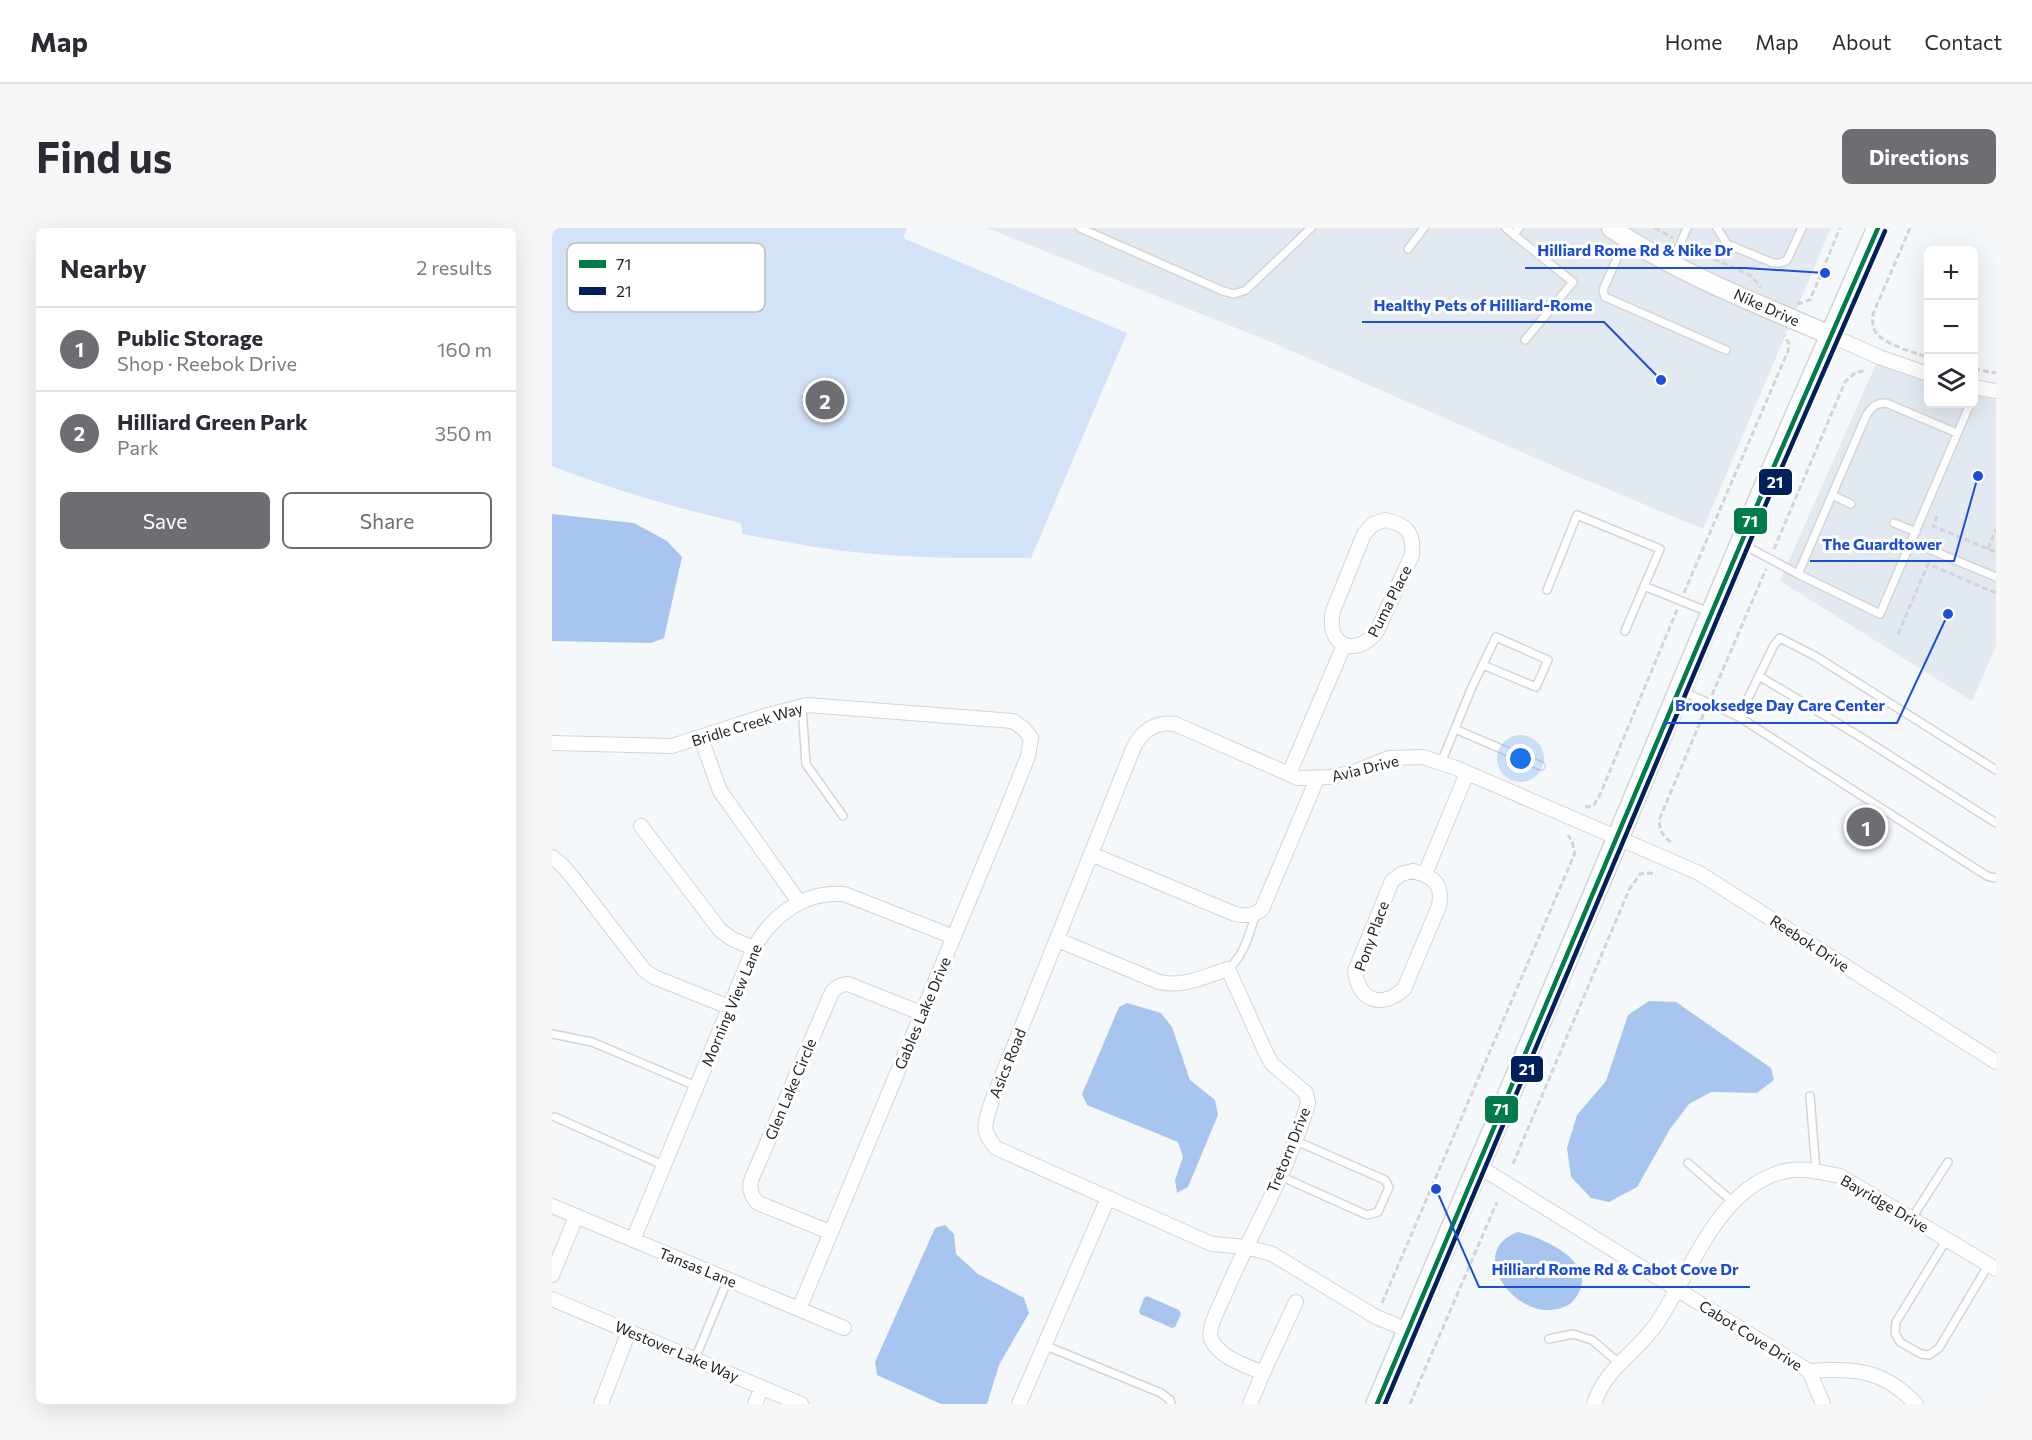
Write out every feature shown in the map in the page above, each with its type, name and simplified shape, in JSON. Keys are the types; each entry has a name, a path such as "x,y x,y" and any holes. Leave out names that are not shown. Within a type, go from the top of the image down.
{"main road":[{"path":"1377,1404 1830,335 1878,228"}],"street":[{"name":"Nike Drive","path":"1611,228 1672,264 1747,300 1879,357 1924,372"},
{"path":"1978,390 1996,392"},
{"name":"Puma Place","path":"1385,520 1398,522 1408,530 1413,542 1412,555 1377,631 1369,642 1357,647 1344,645 1334,636 1330,624 1364,534 1373,524 1385,520"},
{"path":"1289,774 1344,645"},
{"name":"Bridle Creek Way","path":"552,743 672,746 802,706 1013,721"},
{"name":"Gables Lake Drive","path":"799,1309 1028,756 1031,738 1013,721"},
{"name":"Asics Road","path":"1317,778 1298,778 1175,724 1167,723 1144,731 1138,738 992,1101 985,1123 987,1137 996,1148 1212,1244 1247,1247 1272,1254 1376,1317 1408,1330"},
{"path":"701,738 720,791 799,902"},
{"name":"Avia Drive","path":"1256,914 1262,909 1317,778 1354,772 1389,758 1423,757 1441,763 1617,839"},
{"path":"1425,874 1467,773"},
{"path":"641,826 720,930 732,939 754,948"},
{"name":"Reebok Drive","path":"1617,839 1699,873 1996,1062"},
{"path":"1091,854 1235,914 1256,914"},
{"path":"552,857 574,879 644,970 729,1007"},
{"name":"Pony Place","path":"1413,871 1425,874 1436,881 1439,887 1441,893 1439,906 1404,990 1393,999 1379,1001 1366,996 1357,985 1355,971 1392,881 1401,874 1413,871"},
{"name":"Morning View Lane","path":"633,1240 754,948 776,918 799,902 829,893 844,894 954,937"},
{"path":"1058,940 1170,985 1185,984 1228,969"},
{"name":"Tretorn Drive","path":"1228,969 1272,1064 1306,1093 1308,1103 1280,1176 1210,1332 1211,1338 1225,1355 1263,1373"},
{"name":"Glen Lake Circle","path":"830,1232 759,1203 753,1198 750,1189 752,1178 836,987 848,984 921,1013"},
{"name":"Cabot Cove Drive","path":"1478,1166 1809,1371 1851,1369 1869,1373 1895,1385 1916,1404"},
{"name":"Bayridge Drive","path":"1594,1404 1599,1388 1619,1363 1638,1347 1657,1322 1726,1209 1748,1188 1770,1177 1791,1170 1816,1171 1840,1176 1992,1267"},
{"path":"1019,1404 1108,1198"},
{"name":"Tansas Lane","path":"552,1206 844,1328"},
{"path":"552,1275 576,1216"},
{"name":"Westover Lake Way","path":"552,1299 801,1404"},
{"path":"1250,1404 1296,1302"},
{"path":"601,1404 629,1331"},
{"name":"Cabot Cove Drive","path":"1809,1371 1823,1404"},
{"path":"755,1404 762,1388"}],"lane":[{"path":"1080,228 1234,294 1246,290 1311,228"},
{"path":"1408,249 1424,228"},
{"path":"1506,228 1573,282 1525,340"},
{"path":"1514,235 1520,228"},
{"path":"1672,264 1687,228"},
{"path":"1717,228 1727,244 1762,260 1780,263 1787,260 1792,253 1802,228"},
{"path":"1626,238 1603,290 1605,297 1726,350"},
{"path":"1798,574 1871,408 1878,403 1886,403 1957,433"},
{"path":"1741,544 1881,614 1968,408"},
{"path":"1832,495 1851,504"},
{"path":"1547,590 1577,515 1660,549 1625,631"},
{"path":"1894,523 1916,532"},
{"path":"1912,542 1996,577"},
{"path":"1644,585 1712,613"},
{"path":"1441,763 1455,729 1483,665 1496,637 1548,660 1536,687 1483,665"},
{"path":"1739,717 1774,645 1780,638 1815,656 1996,770"},
{"path":"1759,676 1996,823"},
{"path":"1680,690 1739,717 1987,876 1996,878"},
{"path":"802,706 806,764 843,816"},
{"path":"1455,729 1541,766"},
{"path":"1228,969 1236,963 1242,953 1256,914"},
{"path":"552,1034 592,1042 696,1086"},
{"path":"1810,1096 1816,1171"},
{"path":"555,1117 663,1165"},
{"path":"1280,1176 1367,1215 1378,1212 1389,1186 1385,1180 1294,1140"},
{"path":"1912,1218 1948,1162"},
{"path":"1688,1163 1733,1202"},
{"path":"1947,1239 1896,1322 1895,1333 1900,1341 1921,1354 1929,1355 1939,1348 1992,1267"},
{"path":"695,1359 728,1279"},
{"path":"1549,1339 1573,1334 1592,1340 1619,1363"},
{"path":"1044,1345 1161,1393 1170,1400 1171,1404"}],"path":[{"path":"1655,228 1681,243 1750,275 1760,286 1769,291"},
{"path":"1797,304 1810,300 1840,228"},
{"path":"1910,228 1873,314 1873,327 1878,335 1886,340 1924,355"},
{"path":"1581,807 1593,806 1599,797 1788,351 1789,343 1784,336"},
{"path":"1978,370 1996,373"},
{"path":"1773,550 1845,382 1856,372 1864,371"},
{"path":"1937,516 1933,526 1996,552"},
{"path":"1988,549 1996,530"},
{"path":"1898,634 1928,564 1996,593"},
{"path":"1382,1303 1575,853 1568,835"},
{"path":"1513,1164 1629,890 1640,874 1656,875"},
{"path":"1410,1404 1497,1202"}],"shaded area":[{"path":"552,228 907,228 903,238 1127,333 1031,558 942,558 870,554 742,534 741,523 645,498 552,466"},
{"path":"987,228 1831,228 1703,529 1276,344"},
{"path":"1879,357 1924,373 1924,408 1978,408 1978,388 1996,391 1996,646 1972,701 1780,581"}],"water":[{"path":"552,514 634,523 667,541 682,557 664,638 651,643 552,641"},
{"path":"1649,1001 1676,1002 1771,1068 1774,1080 1757,1093 1711,1092 1689,1104 1670,1129 1637,1187 1609,1202 1591,1198 1571,1177 1567,1148 1577,1115 1606,1081 1628,1015"},
{"path":"1127,1003 1161,1013 1172,1027 1190,1080 1215,1100 1218,1115 1188,1187 1177,1193 1175,1180 1183,1157 1178,1142 1087,1105 1082,1094 1119,1007"},
{"path":"945,1225 954,1234 956,1254 978,1274 1024,1298 1029,1313 999,1365 987,1404 941,1404 877,1375 875,1362 935,1228"},
{"path":"1518,1232 1553,1246 1574,1261 1580,1271 1582,1282 1578,1294 1569,1304 1557,1309 1541,1309 1525,1304 1512,1294 1502,1281 1496,1267 1496,1253 1503,1241"},
{"path":"1147,1296 1179,1310 1181,1314 1175,1327 1172,1328 1140,1314 1144,1298"}],"transit line":[{"name":"71","path":"1377,1404 1761,496 1878,228"},
{"name":"21","path":"1385,1404 1768,499 1885,231"}],"place":[{"name":"Hilliard Rome Rd & Nike Dr","path":"1825,273"},
{"name":"Healthy Pets of Hilliard-Rome","path":"1661,380"},
{"name":"Hilliard Green Park","path":"825,400"},
{"name":"The Guardtower","path":"1978,476"},
{"name":"Brooksedge Day Care Center","path":"1948,614"},
{"name":"Public Storage","path":"1866,827"},
{"name":"Hilliard Rome Rd & Cabot Cove Dr","path":"1436,1189"}]}
